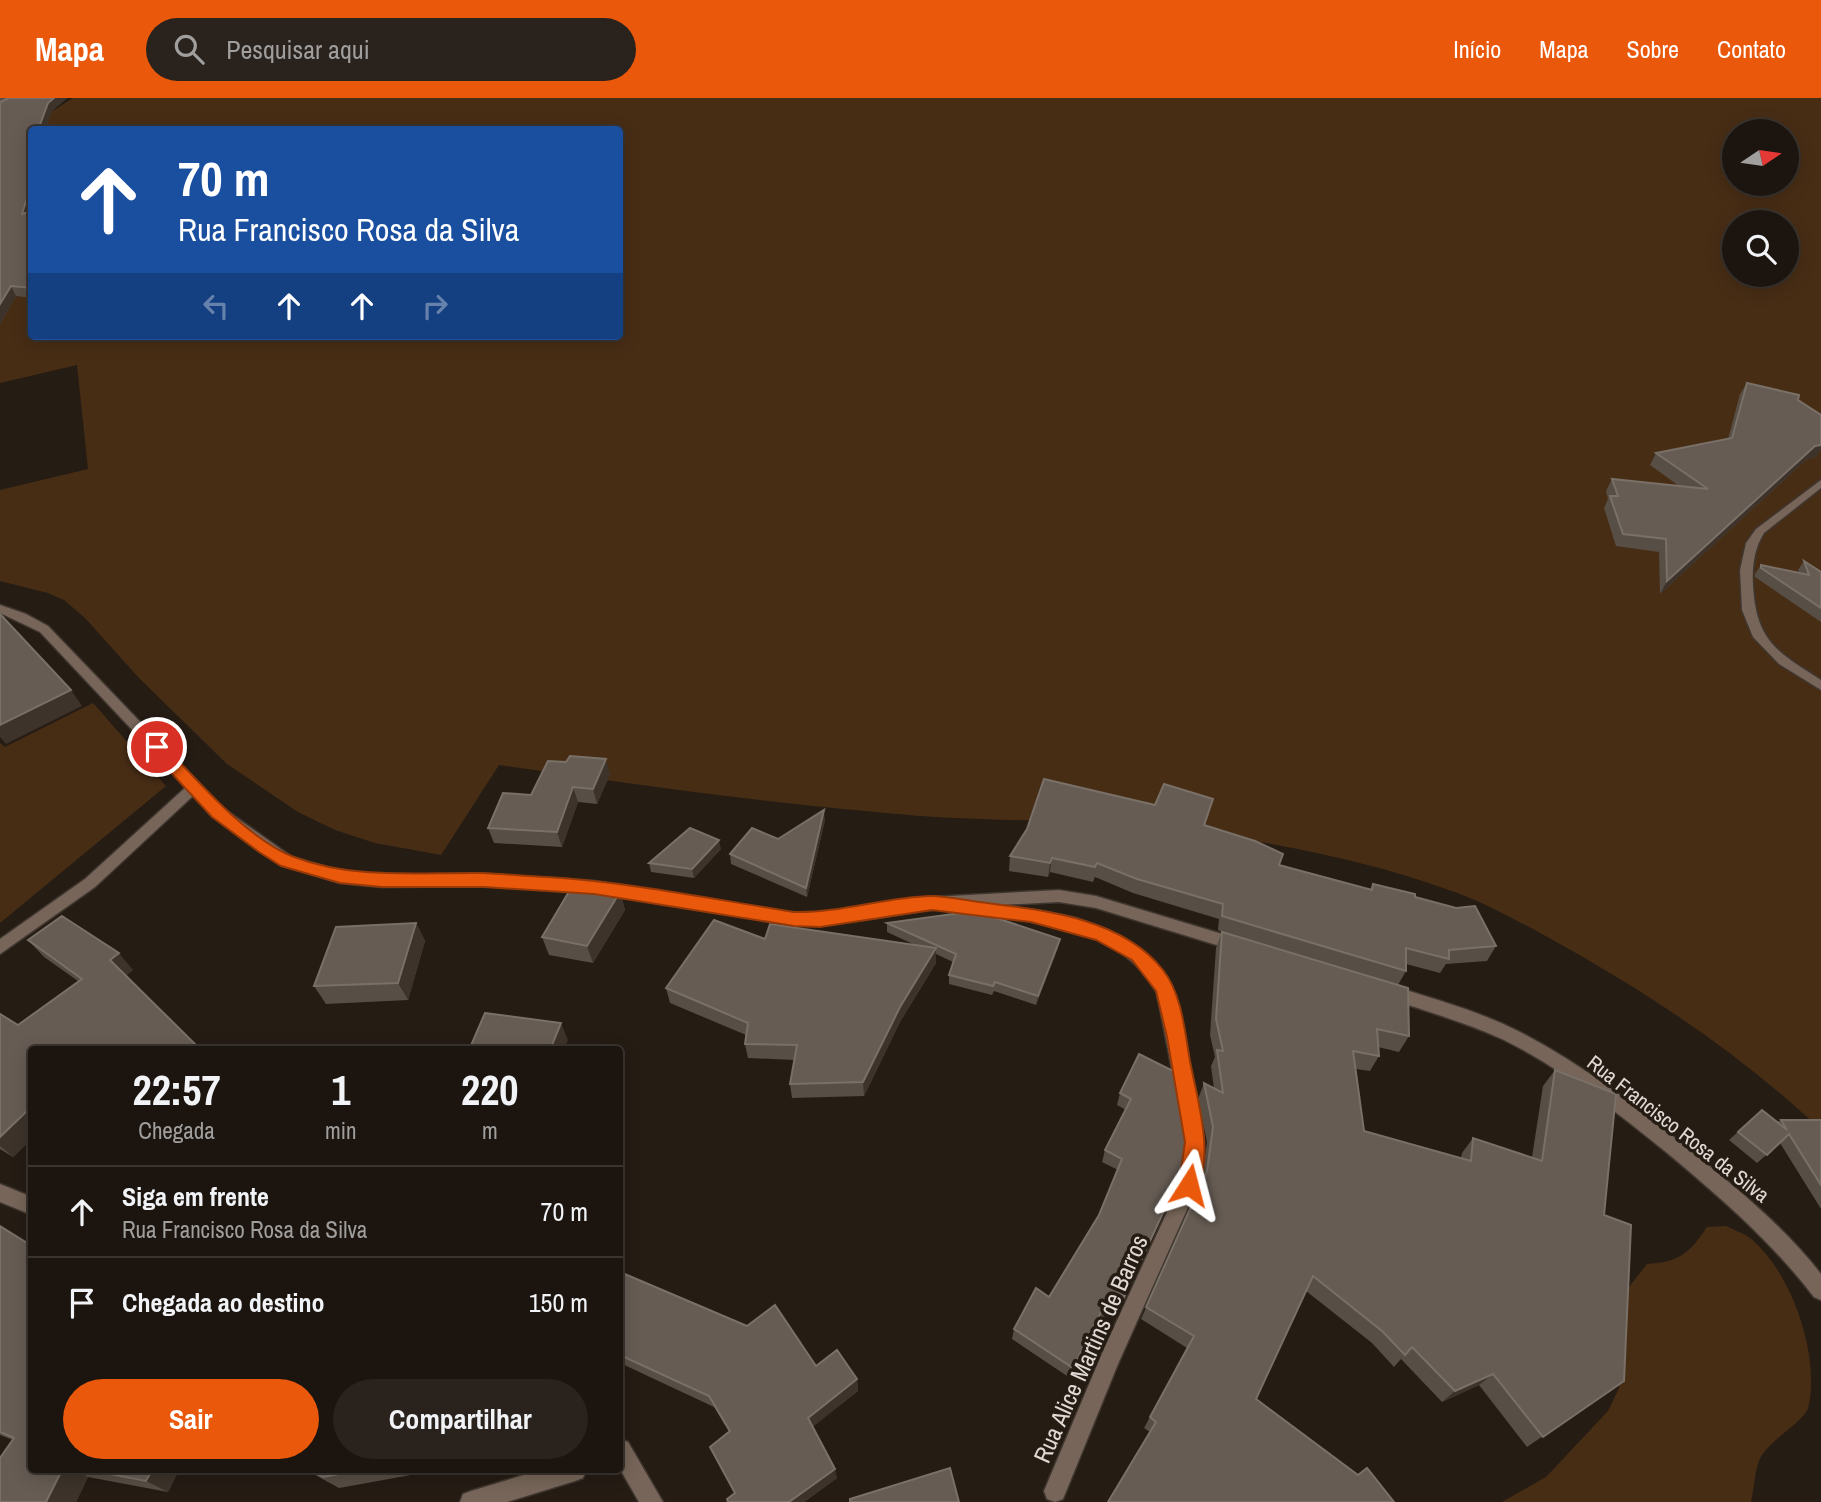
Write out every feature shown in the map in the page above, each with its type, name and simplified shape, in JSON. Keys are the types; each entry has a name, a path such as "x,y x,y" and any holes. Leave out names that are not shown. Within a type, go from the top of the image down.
{"street":[{"path":"1821,482 1760,531 1752,543 1746,570 1748,610 1757,634 1783,661 1821,686"},
{"path":"0,609 44,629 218,812 276,855 311,870 340,877 382,881 484,880 594,887 794,919 820,920 932,903 1059,896 1096,902 1248,949"},
{"path":"0,948 90,883 194,787"},
{"name":"Rua Alice Martins de Barros","path":"932,903 1074,925 1123,944 1138,955 1158,977 1165,991 1176,1037 1195,1142 1189,1185 1110,1358 1055,1491"},
{"name":"Rua Francisco Rosa da Silva","path":"1376,988 1485,1024 1532,1047 1572,1072 1662,1138 1721,1187 1773,1233 1821,1290"},
{"path":"0,1193 28,1204"},
{"path":"623,1457 652,1502"},
{"path":"471,1502 565,1473"}],"shaded area":[{"path":"73,98 1821,98 1821,1130 1726,1050 1658,1003 1551,939 1488,906 1449,890 1384,869 1316,853 1249,840 1149,826 920,816 709,794 499,765 441,855 375,843 335,830 298,812 227,764 139,678 85,618 64,600 48,593 0,581 0,490 88,469 77,365 0,383 0,296 28,289 28,340 623,340 623,126 28,126 28,238 0,135 45,116"},
{"path":"93,703 166,786 0,923 0,743 5,747"},
{"path":"1726,1226 1750,1238 1779,1272 1800,1317 1810,1365 1808,1409 1762,1455 1756,1471 1751,1502 1502,1502 1546,1477 1608,1411 1619,1388 1623,1331 1621,1297 1647,1264 1675,1259 1695,1244 1707,1227"}],"building":[{"path":"9,98 54,98 48,103 39,126 28,126 28,195 22,214 28,212 28,288 11,286 0,304 0,102"},
{"path":"1747,383 1799,395 1798,400 1821,415 1821,445 1815,446 1667,581 1666,539 1623,534 1610,496 1618,496 1612,479 1708,489 1656,453 1732,438"},
{"path":"1804,561 1821,572 1821,608 1761,568 1761,565 1809,575"},
{"path":"0,614 71,690 0,725"},
{"path":"570,756 606,759 593,789 573,787 557,832 488,828 503,793 531,795 548,761 566,762"},
{"path":"1044,779 1155,805 1164,784 1213,799 1204,825 1255,841 1283,854 1279,865 1372,890 1373,884 1415,894 1415,897 1456,908 1475,906 1496,946 1449,950 1449,959 1406,948 1406,971 1222,916 1223,904 1137,879 1097,863 1095,867 1052,858 1050,863 1010,856 1027,829"},
{"path":"824,810 806,888 730,854 752,828 778,839"},
{"path":"690,828 719,840 692,869 649,863"},
{"path":"574,883 620,892 587,946 542,937"},
{"path":"975,911 1060,939 1038,996 995,982 993,986 949,975 956,954 887,923"},
{"path":"62,916 119,953 110,960 197,1046 28,1046 28,1110 0,1137 0,1014 18,1025 82,979 28,940"},
{"path":"714,920 765,939 770,924 936,948 900,1007 863,1082 790,1084 797,1045 745,1044 748,1023 666,988"},
{"path":"416,923 398,983 314,986 336,927"},
{"path":"1222,932 1408,988 1409,1036 1377,1029 1379,1056 1353,1051 1364,1131 1471,1161 1473,1138 1542,1161 1555,1070 1616,1094 1604,1215 1631,1225 1624,1381 1543,1437 1493,1374 1455,1391 1412,1347 1405,1355 1382,1331 1313,1276 1256,1399 1358,1475 1367,1468 1394,1502 1108,1502 1156,1422 1150,1417 1194,1336 1146,1307 1207,1171 1213,1127 1204,1083 1223,1093 1217,1050 1223,1051 1216,1019"},
{"path":"485,1013 561,1023 552,1046 471,1046"},
{"path":"1139,1054 1177,1073 1188,1130 1182,1172 1124,1297 1117,1292 1106,1312 1102,1310 1073,1368 1014,1329 1036,1288 1049,1297 1099,1215 1122,1159 1105,1150 1131,1099 1120,1093"},
{"path":"1762,1110 1787,1130 1781,1120 1821,1120 1821,1185 1789,1134 1767,1155 1738,1132"},
{"path":"0,1226 28,1244 28,1473 60,1473 46,1502 0,1502 0,1458 14,1438 0,1432"},
{"path":"623,1273 747,1326 775,1305 816,1366 837,1350 857,1379 808,1418 835,1469 789,1502 728,1502 727,1499 735,1493 710,1447 730,1431 709,1396 623,1356"},
{"path":"950,1468 959,1502 850,1502 850,1499"},
{"path":"105,1473 150,1473 146,1481"},
{"path":"316,1473 345,1473 323,1477"}],"route":[{"path":"157,747 218,812 265,848 287,861 340,877 382,881 535,882 594,887 794,919 820,920 932,903 1031,915 1101,934 1123,944 1138,955 1158,977 1165,991 1171,1010 1195,1142 1189,1185"}]}
